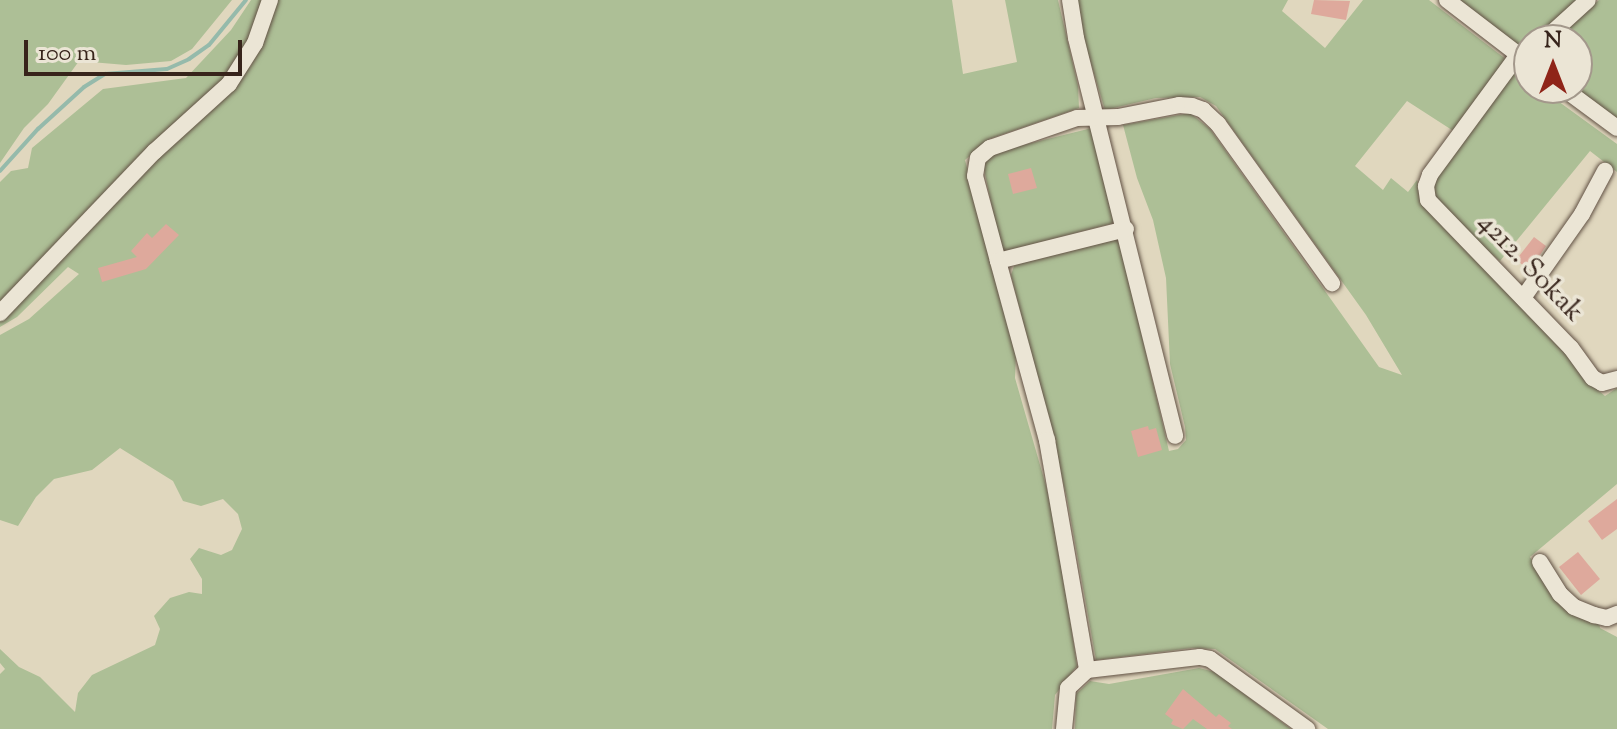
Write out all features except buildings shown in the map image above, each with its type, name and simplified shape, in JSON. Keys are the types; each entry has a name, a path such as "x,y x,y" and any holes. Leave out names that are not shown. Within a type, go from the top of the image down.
{"street":[{"path":"0,313 154,152 229,84 255,43 270,0"},
{"path":"1070,0 1175,436"},
{"path":"1447,0 1513,48"},
{"path":"1562,24 1588,0"},
{"name":"4212. Sokak","path":"1513,72 1430,175 1426,186 1428,200 1571,348 1593,378 1609,381"},
{"path":"1585,104 1617,128"},
{"path":"1087,670 1047,440 975,176 978,158 990,148 1077,118 1096,118 1179,105 1203,110 1218,124 1332,283"},
{"path":"1523,298 1582,214 1605,171"},
{"path":"998,261 1126,229"},
{"path":"1540,562 1560,594 1574,607 1607,618 1617,614"},
{"path":"1064,729 1068,688 1087,670 1200,657 1210,659 1307,729"}],"green space":[{"path":"0,0 232,0 192,49 171,61 126,65 79,61 48,104 24,128 0,163"},
{"path":"251,0 267,0 233,72 0,305 0,182 11,171 28,168 32,148 103,89 186,78 231,30"},
{"path":"278,0 952,0 963,74 1017,62 1005,0 1058,0 1078,86 1079,108 989,139 965,160 1016,353 1015,378 1055,517 1077,666 1055,695 1052,729 0,729 0,674 5,669 0,663 0,649 19,667 40,677 75,712 78,693 92,675 155,645 160,629 154,616 170,598 189,592 202,594 202,579 190,559 199,548 221,555 232,550 242,529 238,514 223,499 201,506 183,501 173,481 120,448 92,470 54,479 36,497 18,526 0,520 0,335 29,319 79,274 68,267 17,317 0,327 0,320 136,176 251,66"},
{"path":"1076,0 1288,0 1282,11 1325,48 1363,0 1429,0 1507,60 1455,132 1407,101 1355,166 1383,190 1391,178 1408,192 1417,180 1424,203 1557,340 1591,384 1605,396 1617,388 1617,484 1530,557 1563,604 1599,622 1600,628 1617,637 1617,729 1328,729 1215,649 1192,648 1096,660 1067,498 1011,275 1014,266 1030,259 1119,239 1169,451 1178,449 1186,440 1170,364 1166,278 1153,220 1137,178 1123,125 1190,113 1210,129 1379,367 1402,375 1366,315 1216,106 1200,97 1156,98 1105,110 1079,24"},
{"path":"1458,0 1579,0 1553,24 1513,24 1513,46"},
{"path":"1599,0 1617,0 1617,119 1593,102 1593,24 1570,24"},
{"path":"1513,74 1513,104 1562,104 1617,144 1617,172 1590,151 1500,261 1451,220 1433,199 1434,176"},
{"path":"1092,128 1114,223 1001,252 983,164 987,154"},
{"path":"1199,668 1215,672 1291,729 1075,729 1076,694 1090,681 1109,684"}],"waterway":[{"path":"0,171 38,129 84,87 105,74 167,69 189,59 209,45 246,0"}]}
